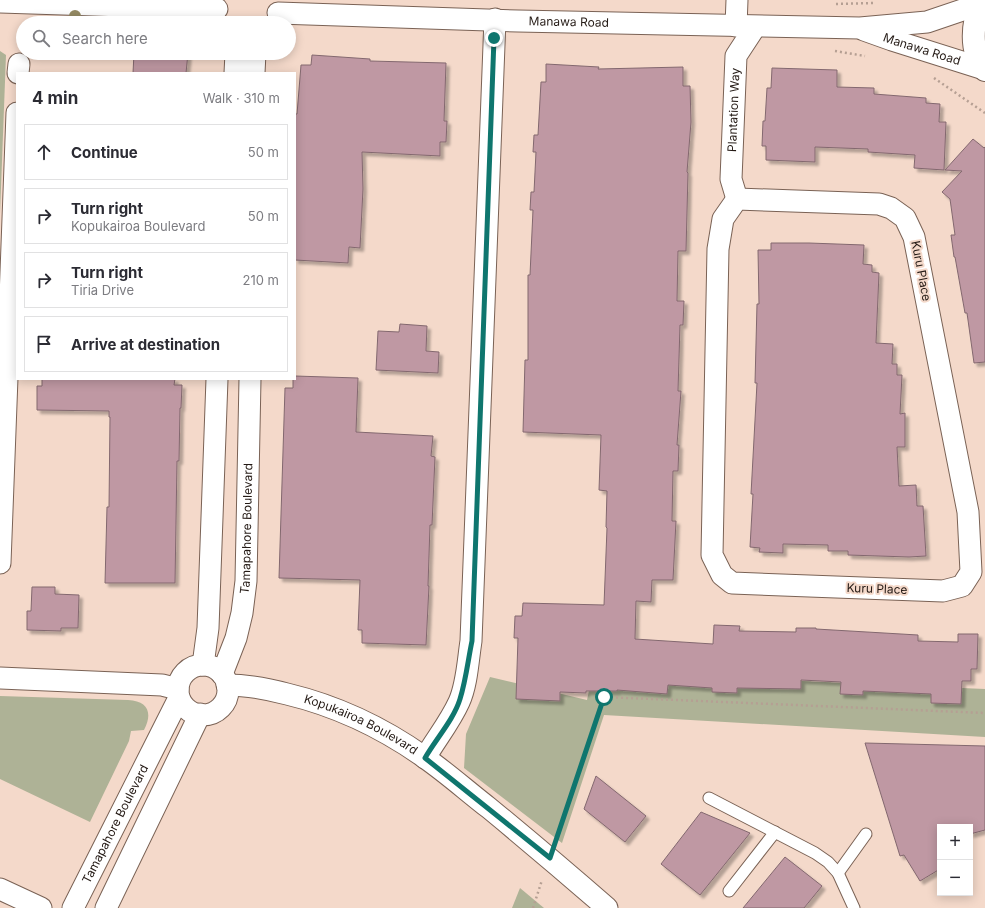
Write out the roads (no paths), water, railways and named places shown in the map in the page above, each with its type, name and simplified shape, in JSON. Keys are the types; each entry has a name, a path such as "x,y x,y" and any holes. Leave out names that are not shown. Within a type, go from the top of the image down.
{"main road":[{"path":"981,2 976,16 974,42 977,58 984,69"}],"street":[{"path":"737,0 746,26"},
{"path":"0,2 218,11"},
{"name":"Manawa Road","path":"277,12 860,28 927,22 981,2"},
{"path":"425,758 450,720 460,700 472,641 495,19"},
{"name":"Plantation Way","path":"737,198 731,179 736,56 746,26"},
{"name":"Manawa Road","path":"860,28 892,40 984,69"},
{"path":"235,72 236,60"},
{"path":"254,72 255,60"},
{"path":"0,562 5,290 16,128"},
{"name":"Kuru Place","path":"737,198 879,204 891,208 905,218 914,237 976,510 971,572 962,586 943,591 732,583 722,575 712,555 718,249 723,219 737,198"},
{"path":"203,665 208,628 217,380"},
{"name":"Tamapahore Boulevard","path":"224,680 242,613 246,581 250,380"},
{"path":"203,665 216,669 224,680 228,693 222,706 208,714 200,714 187,709 182,704 178,694 179,681 183,675 189,669 195,666 203,665"},
{"path":"0,678 162,685 178,694"},
{"name":"Kopukairoa Boulevard","path":"224,680 238,685 272,690 308,699 337,709 394,738 425,758 550,858 607,908"},
{"name":"Tamapahore Boulevard","path":"73,908 178,694"},
{"path":"106,908 200,714"},
{"path":"0,889 41,908"}],"lane":[{"path":"709,798 775,832 828,862 838,873 854,908"},
{"path":"730,892 775,832"},
{"path":"838,873 866,834"}]}
